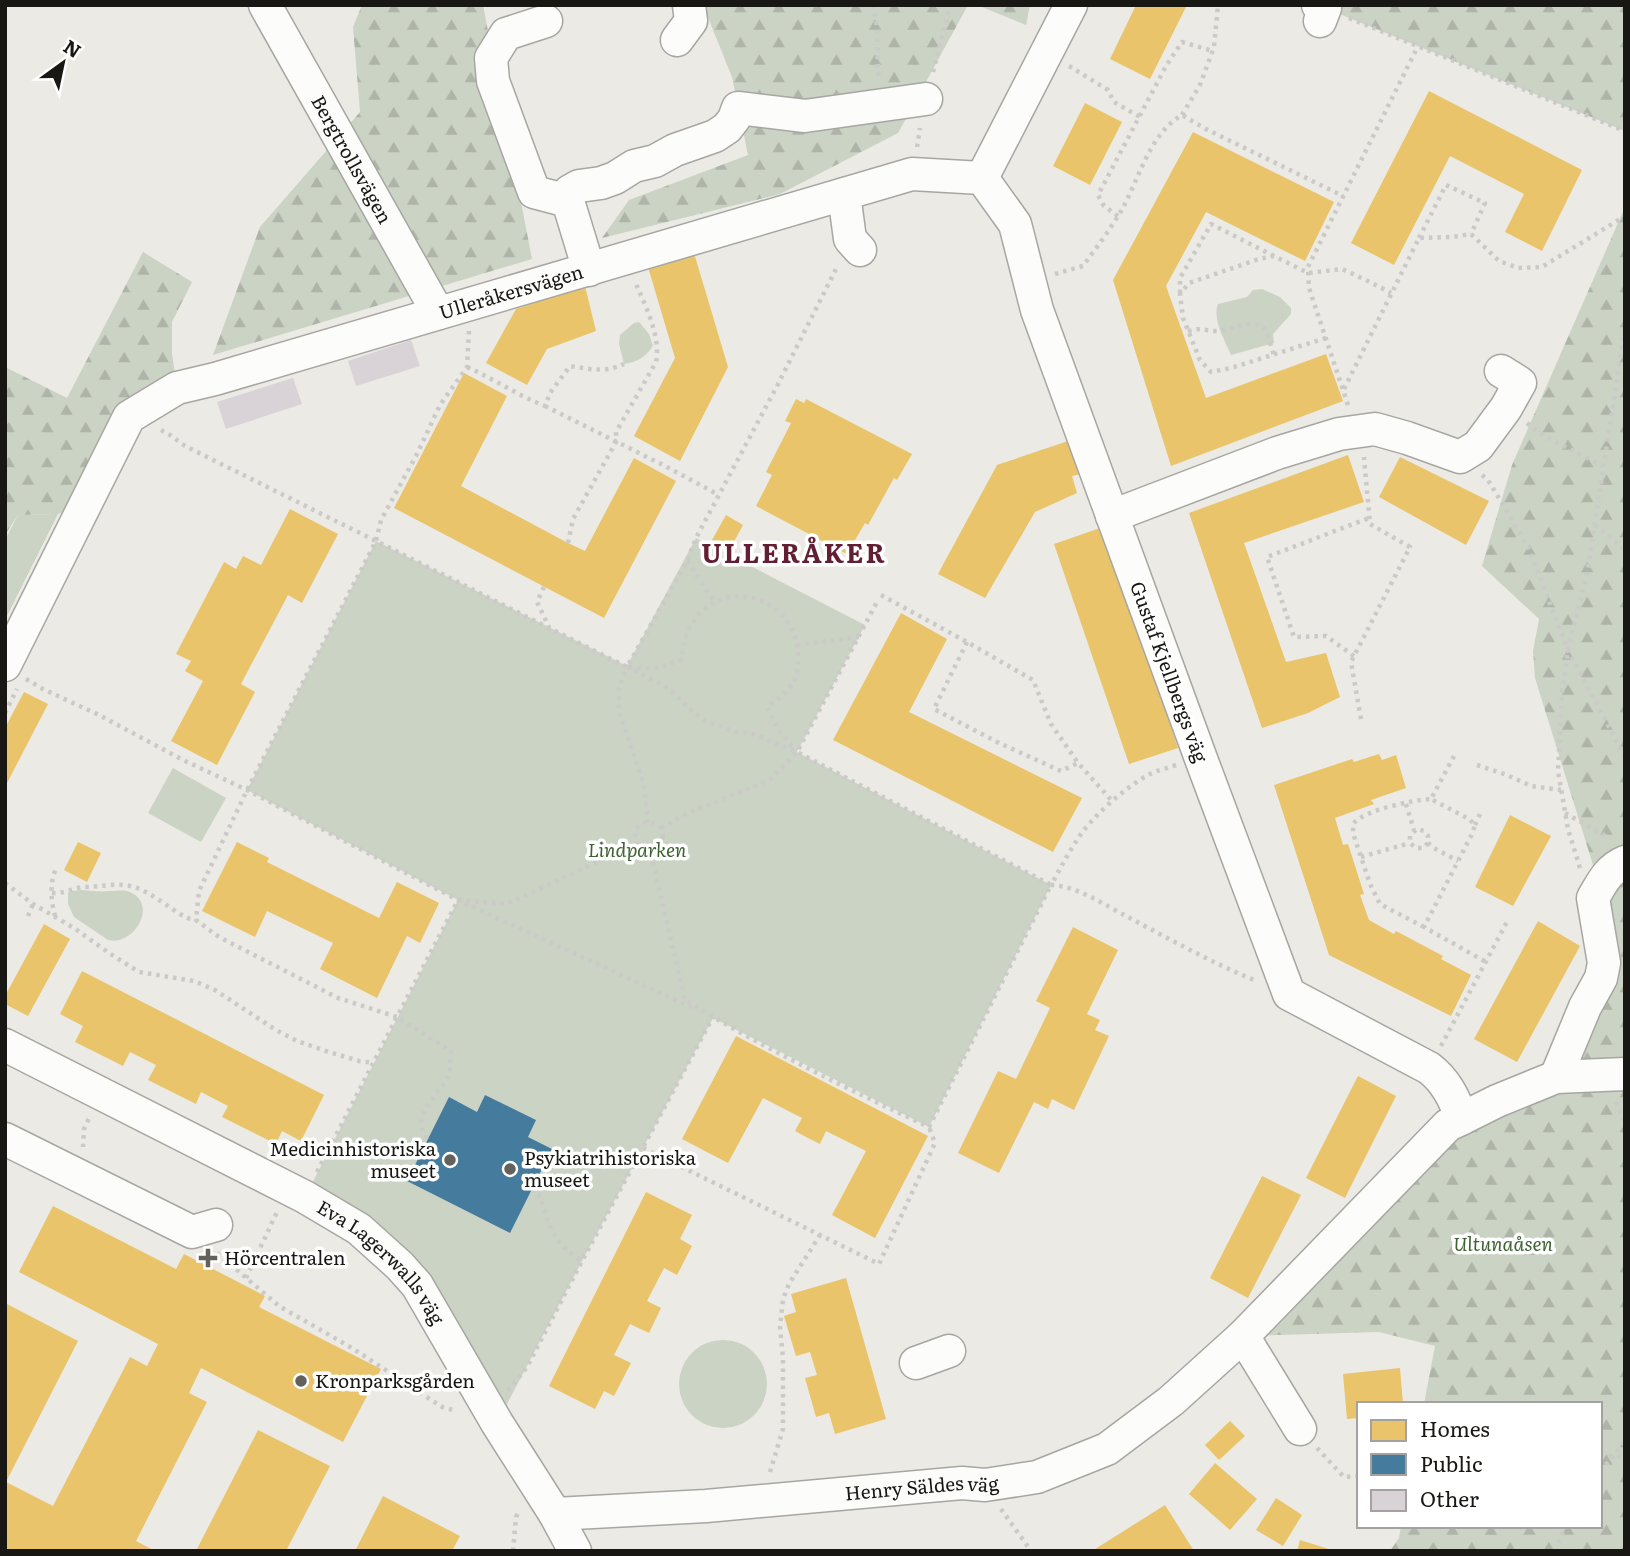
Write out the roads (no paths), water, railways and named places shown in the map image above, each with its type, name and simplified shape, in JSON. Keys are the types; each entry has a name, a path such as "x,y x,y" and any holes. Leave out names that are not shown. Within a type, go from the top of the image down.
{"street":[{"name":"Bergtrollsvägen","path":"265,5 438,313"},
{"path":"677,40 691,21 689,5"},
{"path":"982,178 1071,5"},
{"path":"546,20 506,34 491,58 494,81 534,192 568,201"},
{"path":"589,270 568,201 569,191 615,178 634,166 715,136 727,128 738,108 805,116 926,99"},
{"name":"Ulleråkersvägen","path":"14,671 129,417 177,388 328,356 438,313 912,174 982,178"},
{"name":"Gustaf Kjellbergs väg","path":"982,178 1014,224 1037,310 1199,756 1289,993 1439,1078 1457,1105 1461,1119"},
{"path":"844,194 855,244"},
{"path":"1112,516 1277,453 1339,434 1375,429 1460,457 1478,446 1506,408 1520,383 1501,371"},
{"path":"1556,1077 1585,1007 1601,978 1604,963 1593,898 1606,875 1615,866 1620,852"},
{"name":"Eva Lagerwalls väg","path":"5,1045 305,1197 359,1229 417,1285 575,1551"},
{"name":"Henry Säldes väg","path":"547,1502 706,1506 962,1483 985,1485 1037,1478 1107,1449 1171,1401 1243,1336 1448,1125 1556,1077 1625,1074"},
{"path":"5,1139 204,1228"},
{"path":"1243,1336 1300,1429"},
{"path":"916,1363 949,1351"}],"place":[{"name":"Medicinhistoriska museet","path":"450,1160"},
{"name":"Psykiatrihistoriska museet","path":"510,1169"},
{"name":"Hörcentralen","path":"208,1258"},
{"name":"Kronparksgården","path":"301,1381"}],"district":[{"name":"ULLERÅKER","path":"794,554"}],"park label":[{"name":"Lindparken","path":"637,850"},
{"name":"Ultunaåsen","path":"1503,1244"}]}
